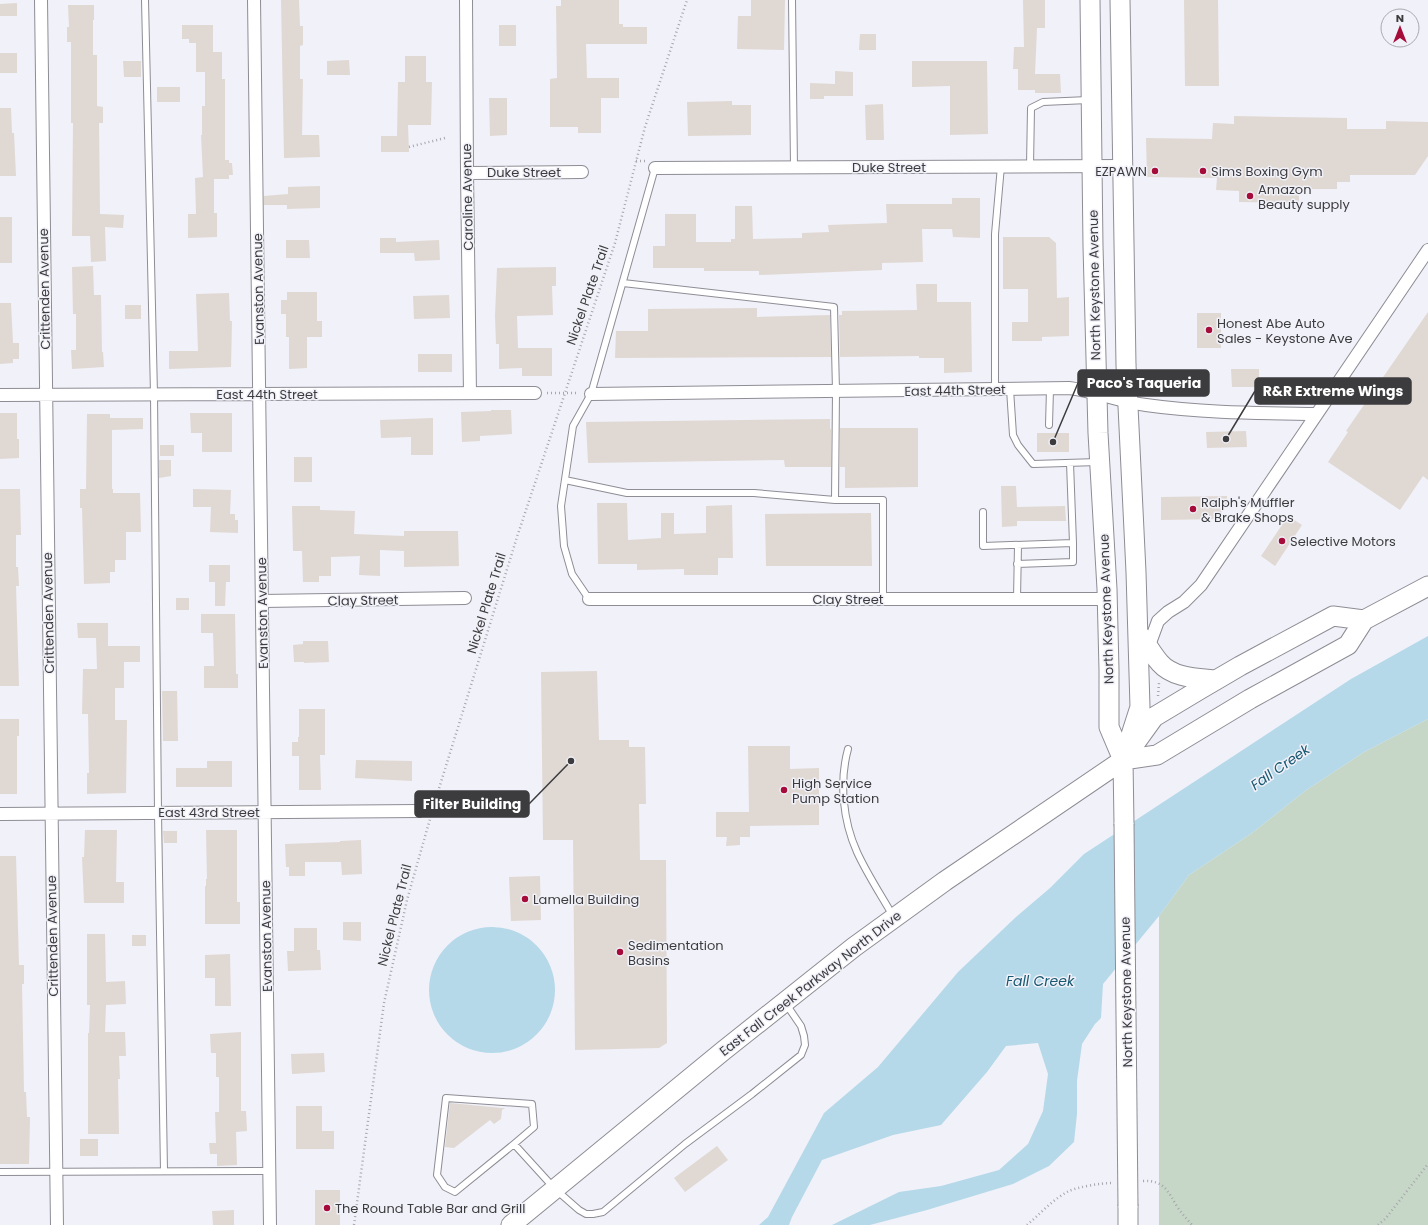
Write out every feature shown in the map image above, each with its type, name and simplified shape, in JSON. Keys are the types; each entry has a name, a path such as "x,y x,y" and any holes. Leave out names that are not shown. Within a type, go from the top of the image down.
{"main road":[{"name":"North Keystone Avenue","path":"1090,0 1097,395 1107,599 1109,728 1123,760"},
{"name":"North Keystone Avenue","path":"1120,0 1122,166 1128,402 1144,639 1140,667 1140,707 1123,760 1128,1225"},
{"name":"East Fall Creek Parkway North Drive","path":"1123,760 1157,755 1250,699 1348,645 1364,620 1428,586"},
{"name":"East Fall Creek Parkway North Drive","path":"511,1225 854,947 951,876 1123,760 1154,717 1215,680 1333,616 1364,620"},
{"path":"1144,639 1158,662 1169,670 1186,677 1215,680"}],"street":[{"name":"Crittenden Avenue","path":"41,0 57,1225"},
{"name":"Evanston Avenue","path":"254,0 270,1225"},
{"name":"Caroline Avenue","path":"466,0 470,393"},
{"name":"Duke Street","path":"656,168 1122,166"},
{"name":"Duke Street","path":"467,173 582,172"},
{"path":"1144,639 1158,621 1190,597 1201,585 1428,250"},
{"name":"East 44th Street","path":"591,394 994,390 1050,388 1079,390 1128,402 1200,411 1316,414"},
{"name":"East 44th Street","path":"0,395 535,393"},
{"name":"Clay Street","path":"262,602 465,598"},
{"name":"Clay Street","path":"589,599 1107,599"},
{"name":"East 43rd Street","path":"0,814 419,811"}],"lane":[{"path":"145,0 154,394 158,813 164,1171"},
{"path":"792,0 794,167"},
{"path":"1030,166 1032,108 1044,102 1091,100"},
{"path":"994,390 996,234 1001,166"},
{"path":"589,599 572,574 564,546 561,506 573,426 591,394 656,168"},
{"path":"623,283 834,307 836,391 835,500"},
{"path":"1049,425 1050,388"},
{"path":"1010,389 1013,435 1018,445 1033,464 1100,462"},
{"path":"1017,564 1073,562 1070,462"},
{"path":"565,480 627,493 754,493 835,500 883,500 883,599"},
{"path":"983,512 983,546 1073,543"},
{"path":"1017,599 1018,545"},
{"path":"848,749 844,763 843,783 843,796 847,820 859,857 894,918"},
{"path":"514,1144 555,1189 579,1210 586,1214 603,1212 685,1144 801,1055 805,1045 801,1026 785,1002"},
{"path":"446,1098 532,1104 534,1127 514,1144 455,1192 445,1187 437,1175 446,1098"},
{"path":"0,1172 270,1171"}],"path":[{"name":"Nickel Plate Trail","path":"354,1225 384,1003 406,900 520,530 615,243 645,127 687,0"},
{"path":"409,147 445,138"},
{"path":"535,393 591,394"},
{"path":"1158,701 1159,679"},
{"path":"1378,1225 1386,1218 1428,1164"}],"green space":[{"path":"1428,719 1428,1225 1159,1225 1159,916 1189,875 1252,833 1305,791 1364,752"}],"water":[{"name":"Fall Creek","path":"1428,636 1428,719 1364,752 1305,791 1252,833 1189,875 1159,916 1103,984 1101,1018 1095,1024 1082,1044 1077,1081 1077,1114 1074,1142 1049,1166 1013,1184 927,1210 870,1225 832,1225 899,1192 941,1186 999,1170 1028,1144 1043,1111 1048,1074 1038,1043 1006,1046 987,1072 941,1125 893,1135 822,1160 789,1225 759,1225 768,1217 824,1113 878,1067 958,972 1016,917 1050,888 1084,854 1351,679"},
{"path":"498,927 510,929 522,934 537,945 548,960 553,972 555,990 553,1008 548,1020 537,1035 522,1046 510,1051 486,1053 474,1051 462,1046 447,1035 436,1020 431,1008 429,984 431,972 436,960 447,945 462,934 474,929"}],"building":[{"path":"281,0 299,0 300,26 303,26 303,45 300,46 300,79 303,79 302,135 319,135 320,157 284,158"},
{"path":"561,0 619,0 619,24 623,24 623,27 647,27 647,44 586,44 587,78 619,78 619,98 601,98 601,133 578,133 578,127 550,127 550,79 557,78 556,6 561,6"},
{"path":"751,0 785,0 784,50 737,49 738,16 751,16"},
{"path":"1023,0 1045,0 1045,28 1037,28 1035,74 1060,74 1061,93 1035,93 1035,90 1018,90 1018,69 1013,69 1014,47 1024,47"},
{"path":"1184,0 1218,0 1219,86 1185,86"},
{"path":"17,3 17,16 0,16 0,4"},
{"path":"68,5 94,5 93,55 97,55 97,106 103,107 103,123 99,123 100,214 124,215 123,228 105,227 106,261 91,262 90,236 72,236 73,123 71,123 71,42 67,42 67,27 69,27"},
{"path":"182,25 213,25 213,52 222,52 222,79 225,79 225,160 229,160 229,163 232,163 233,175 229,175 229,179 214,179 214,213 217,213 217,237 188,238 188,214 196,214 195,178 203,177 201,135 202,106 205,106 205,72 196,72 196,43 189,43 189,39 182,39"},
{"path":"499,25 516,25 516,46 499,46"},
{"path":"860,34 876,34 876,50 859,50"},
{"path":"0,53 17,53 17,73 0,73"},
{"path":"405,56 426,56 426,82 432,82 431,125 408,125 409,152 381,152 381,136 397,136 398,82 405,82"},
{"path":"349,60 350,75 327,75 327,61"},
{"path":"123,61 141,61 141,77 124,77"},
{"path":"912,61 987,61 988,134 950,135 950,86 912,87"},
{"path":"835,71 853,72 853,96 824,96 824,99 810,99 810,83 835,84"},
{"path":"157,87 180,87 180,102 157,102"},
{"path":"489,98 507,98 507,135 490,136"},
{"path":"732,101 732,105 751,105 751,135 688,136 687,102"},
{"path":"883,104 884,140 866,140 865,105"},
{"path":"0,108 11,108 16,176 0,176"},
{"path":"1234,116 1347,118 1347,129 1386,129 1386,121 1428,122 1428,156 1415,175 1350,175 1350,182 1337,182 1337,189 1299,189 1299,203 1239,202 1239,191 1216,190 1217,178 1147,177 1146,138 1212,139 1213,123 1234,124"},
{"path":"320,186 320,208 287,209 287,205 264,205 264,196 288,194 288,187"},
{"path":"952,198 980,198 980,238 953,237 952,229 922,229 923,262 882,263 882,270 759,275 759,271 704,271 704,268 653,268 653,246 665,246 665,214 696,214 696,242 731,242 731,239 735,239 735,206 752,206 753,239 802,238 802,233 829,232 828,225 887,223 886,204 952,204"},
{"path":"0,217 12,217 12,263 0,263"},
{"path":"1003,237 1049,237 1056,243 1057,298 1069,297 1069,336 1042,337 1042,341 1012,341 1012,322 1028,322 1028,289 1003,289"},
{"path":"380,238 396,238 396,242 439,240 440,260 415,261 414,253 380,253"},
{"path":"286,240 309,240 310,258 286,258"},
{"path":"93,266 94,295 101,295 102,352 104,367 72,369 71,350 76,350 76,314 73,314 72,267"},
{"path":"556,267 556,286 552,286 553,315 517,316 518,348 552,348 552,376 522,376 522,368 499,369 499,344 496,344 495,316 497,268"},
{"path":"916,284 937,284 937,302 971,302 972,372 944,373 944,358 919,358 919,356 840,357 839,315 842,315 842,311 917,310"},
{"path":"287,292 317,292 317,321 322,321 322,337 307,337 307,368 289,369 289,337 286,337 286,314 281,314 281,300 287,300"},
{"path":"229,293 230,321 232,321 231,367 169,369 169,351 198,351 196,294"},
{"path":"449,295 450,318 414,319 413,296"},
{"path":"0,303 11,303 13,343 19,343 19,359 13,359 13,363 0,364"},
{"path":"125,305 141,305 141,319 125,319"},
{"path":"757,308 757,317 830,315 831,357 615,358 616,331 648,331 648,309"},
{"path":"1428,312 1428,480 1423,476 1400,510 1328,462 1348,432 1346,431"},
{"name":"Honest Abe Auto Sales - Keystone Ave","path":"1197,313 1221,313 1221,348 1197,348"},
{"path":"418,354 452,354 452,372 418,372"},
{"path":"1231,369 1259,369 1259,387 1232,387"},
{"path":"511,410 512,434 480,436 480,441 462,442 461,412"},
{"path":"0,413 17,413 19,458 0,459"},
{"path":"190,413 232,413 232,452 202,452 202,433 191,433"},
{"path":"87,414 110,414 110,418 143,418 143,429 112,430 113,493 140,493 141,532 126,532 126,560 115,560 115,572 110,572 110,583 84,584 80,489 86,489"},
{"path":"433,418 433,455 411,455 411,437 381,438 380,420"},
{"path":"830,419 831,467 785,467 784,460 588,463 586,422"},
{"path":"840,428 918,428 918,487 845,488 845,467 840,467"},
{"path":"1246,431 1247,447 1207,448 1206,432"},
{"path":"1037,433 1069,433 1069,452 1037,452"},
{"path":"160,445 174,445 174,456 160,456"},
{"path":"294,457 312,457 312,482 294,482"},
{"path":"159,460 171,460 171,476 159,478"},
{"path":"1001,486 1016,486 1017,507 1065,506 1066,521 1017,521 1017,526 1002,527"},
{"path":"0,489 20,489 21,535 16,535 16,567 18,567 19,586 16,586 19,686 0,686"},
{"path":"193,489 231,490 230,514 235,514 235,520 238,520 238,533 210,532 211,507 193,507"},
{"name":"Ralph's Muffler & Brake Shops","path":"1227,496 1227,505 1221,513 1221,519 1161,520 1161,497"},
{"path":"597,503 627,503 628,540 661,538 661,513 674,513 674,534 706,533 706,506 732,505 733,558 718,558 718,575 684,575 684,569 637,570 637,564 598,564"},
{"path":"292,506 320,506 320,510 355,511 354,534 404,536 404,531 458,531 459,566 404,567 404,551 380,550 380,576 359,575 360,556 331,557 331,576 319,576 319,582 303,582 302,551 293,551"},
{"path":"871,513 872,566 766,566 765,514"},
{"name":"Selective Motors","path":"1288,516 1302,525 1275,566 1261,556"},
{"path":"209,565 230,565 230,582 226,582 225,606 215,606 215,582 209,582"},
{"path":"176,598 189,598 189,610 176,610"},
{"path":"201,614 235,614 236,674 238,674 238,688 204,688 204,666 214,666 213,633 201,633"},
{"path":"77,623 108,623 108,646 140,646 140,662 124,662 124,688 115,688 115,720 127,720 126,793 87,794 87,773 89,773 88,714 82,714 83,669 97,669 96,638 78,638"},
{"path":"303,641 328,641 329,662 294,662 293,645 303,644"},
{"path":"597,671 599,740 629,740 629,747 645,747 646,804 639,804 640,860 666,860 667,1043 659,1048 575,1050 573,840 543,840 541,672"},
{"path":"162,691 177,691 178,741 163,741"},
{"path":"299,709 325,709 325,755 320,755 321,790 299,790 299,756 292,756 292,742 298,742"},
{"path":"0,719 19,719 19,736 17,736 17,794 0,794"},
{"name":"High Service Pump Station","path":"748,746 790,746 790,769 819,768 819,825 750,826 750,837 740,837 740,845 726,846 727,837 716,837 716,812 749,812"},
{"path":"356,760 412,761 412,781 355,778"},
{"path":"207,761 232,761 232,787 176,787 176,768 207,768"},
{"path":"85,830 117,830 116,882 124,882 124,903 84,903 82,857 84,857"},
{"path":"206,830 237,830 237,902 240,902 240,924 205,924 205,886 207,879"},
{"path":"163,831 177,831 177,843 164,843"},
{"path":"361,840 362,874 342,875 341,862 305,862 305,876 289,876 289,867 286,867 285,844"},
{"path":"0,856 16,856 19,965 24,965 24,984 22,984 24,1092 26,1092 27,1117 30,1117 29,1164 0,1164"},
{"name":"Lamella Building","path":"540,876 541,920 511,921 509,877"},
{"path":"343,922 361,922 361,941 343,940"},
{"path":"294,928 317,928 317,950 320,950 321,970 288,971 287,951 294,951"},
{"path":"87,934 105,934 106,982 125,981 126,1004 106,1005 105,1032 125,1032 126,1056 119,1056 119,1134 88,1134 88,1033 90,1005 87,1005"},
{"path":"132,935 146,935 146,946 132,946"},
{"path":"230,954 231,1006 215,1006 215,978 205,978 205,955"},
{"path":"241,1032 241,1111 246,1111 247,1131 236,1132 237,1165 217,1166 217,1154 210,1154 209,1143 216,1143 215,1112 219,1112 219,1077 216,1077 216,1053 211,1053 210,1034"},
{"path":"324,1053 325,1072 292,1074 291,1054"},
{"path":"450,1103 505,1108 502,1110 501,1119 494,1124 490,1120 454,1148 445,1147"},
{"path":"296,1106 322,1106 322,1131 334,1131 334,1149 296,1149"},
{"path":"80,1139 98,1139 98,1156 80,1156"},
{"path":"717,1146 728,1160 685,1192 674,1178"},
{"name":"The Round Table Bar and Grill","path":"315,1190 340,1190 340,1225 315,1225"},
{"path":"234,1210 234,1225 213,1225 212,1211"}],"place":[{"name":"EZPAWN","path":"1155,171"},
{"name":"Sims Boxing Gym","path":"1203,171"},
{"name":"Amazon Beauty supply","path":"1250,196"},
{"name":"Honest Abe Auto Sales - Keystone Ave","path":"1209,330"},
{"name":"R&R Extreme Wings","path":"1226,439"},
{"name":"Paco's Taqueria","path":"1053,442"},
{"name":"Ralph's Muffler & Brake Shops","path":"1193,509"},
{"name":"Selective Motors","path":"1282,541"},
{"name":"Filter Building","path":"571,761"},
{"name":"High Service Pump Station","path":"784,790"},
{"name":"Lamella Building","path":"525,899"},
{"name":"Sedimentation Basins","path":"620,952"},
{"name":"The Round Table Bar and Grill","path":"327,1208"}]}
